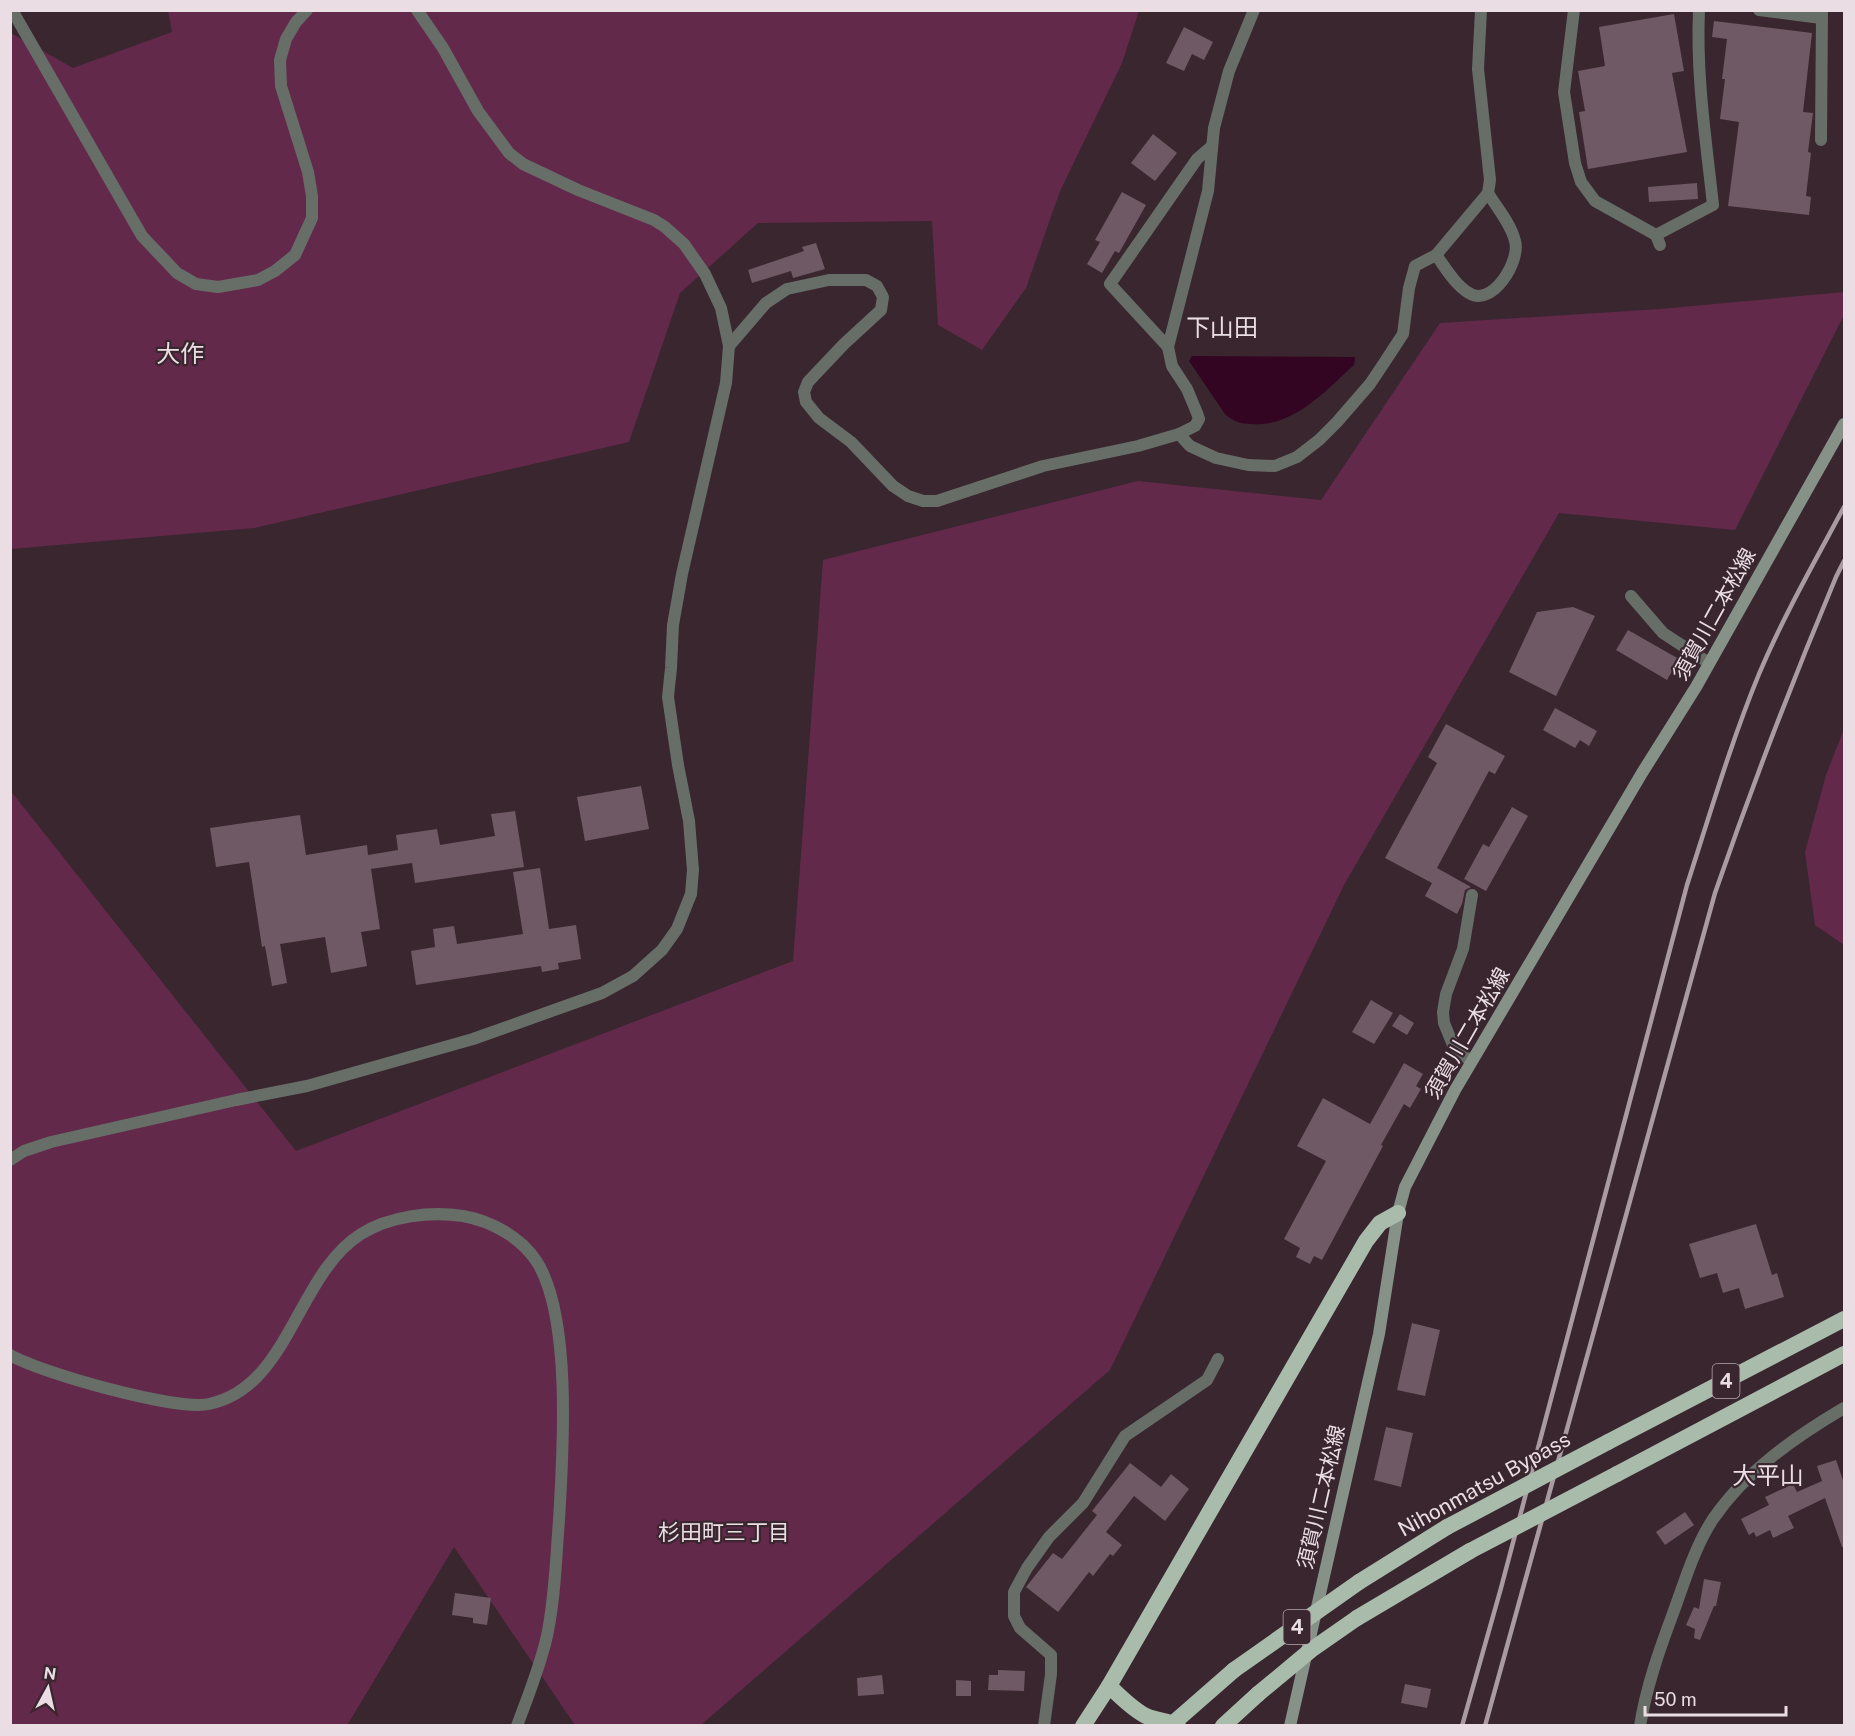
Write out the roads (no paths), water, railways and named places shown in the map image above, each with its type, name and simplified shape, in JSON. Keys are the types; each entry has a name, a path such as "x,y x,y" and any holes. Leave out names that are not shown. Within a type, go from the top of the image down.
{"highway":[{"path":"1083,1725 1109,1686 1366,1241 1380,1223 1398,1213"},
{"name":"Nihonmatsu Bypass","path":"1174,1724 1234,1670 1359,1582 1447,1527 1845,1320"},
{"name":"4","path":"1223,1725 1311,1650 1357,1618 1470,1551 1845,1354"},
{"path":"1109,1686 1147,1717 1174,1724"}],"main road":[{"name":"須賀川二本松線","path":"1290,1725 1379,1334 1398,1213 1405,1187 1415,1164 1471,1062 1709,663 1845,424"}],"street":[{"path":"12,10 142,236 177,273 196,284 218,287 258,280 275,271 295,255 312,218 312,196 308,172 281,86 280,60 286,39 296,22 307,10"},
{"path":"10,1160 24,1151 51,1142 307,1086 473,1040 602,993 633,976 662,950 677,929 691,894 693,870 690,821 678,765 668,697 673,626 682,574 726,383 729,346 721,308 705,274 684,244 665,227 654,220 578,190 523,164 509,153 478,111 443,48 417,10"},
{"path":"729,346 766,303 787,289 829,280 866,280 877,286 883,297 881,309 808,382 804,392 806,402 819,418 851,442 893,486 908,496 923,501 937,501 1043,466 1098,456 1179,434 1195,426 1199,419 1193,400 1172,366 1168,347 1208,191 1215,128 1229,71 1254,10"},
{"path":"1574,10 1564,92 1575,163 1581,182 1594,201 1658,240 1713,205 1701,93 1698,45 1699,10"},
{"path":"1759,10 1822,14 1821,140"},
{"path":"1179,434 1190,446 1216,458 1248,465 1275,466 1297,456 1319,440 1380,370 1403,334 1408,288 1415,266 1436,255 1488,193 1490,180 1478,69 1485,12"},
{"path":"1168,347 1110,284 1197,159 1212,146"},
{"path":"1436,255 1457,282 1470,294 1482,296 1495,289 1508,274 1516,255 1516,242 1488,193"},
{"path":"1631,596 1663,633 1709,663"},
{"path":"1471,1062 1453,1045 1444,1023 1443,1012 1446,994 1462,949 1472,895"},
{"path":"10,1355 39,1369 134,1395 193,1405 209,1404 234,1393 262,1371 279,1350 321,1275 348,1244 362,1233 401,1219 442,1213 473,1218 495,1226 508,1234 536,1261 546,1281 560,1347 561,1385 561,1478 551,1609 538,1672 517,1725"},
{"path":"1044,1725 1052,1674 1051,1655 1020,1628 1014,1616 1014,1592 1027,1568 1049,1537 1083,1503 1125,1436 1207,1380 1218,1359"},
{"path":"1640,1725 1660,1649 1686,1576 1712,1521 1728,1499 1765,1462 1798,1436 1845,1408"}],"railway":[{"path":"1462,1726 1501,1588 1687,885 1730,752 1759,674 1789,610 1844,507"},
{"path":"1485,1726 1715,893 1788,695 1844,561"}],"district":[{"name":"下山田","path":"1222,327"},
{"name":"大作","path":"180,353"},
{"name":"大平山","path":"1768,1475"},
{"name":"杉田町三丁目","path":"724,1532"}]}
